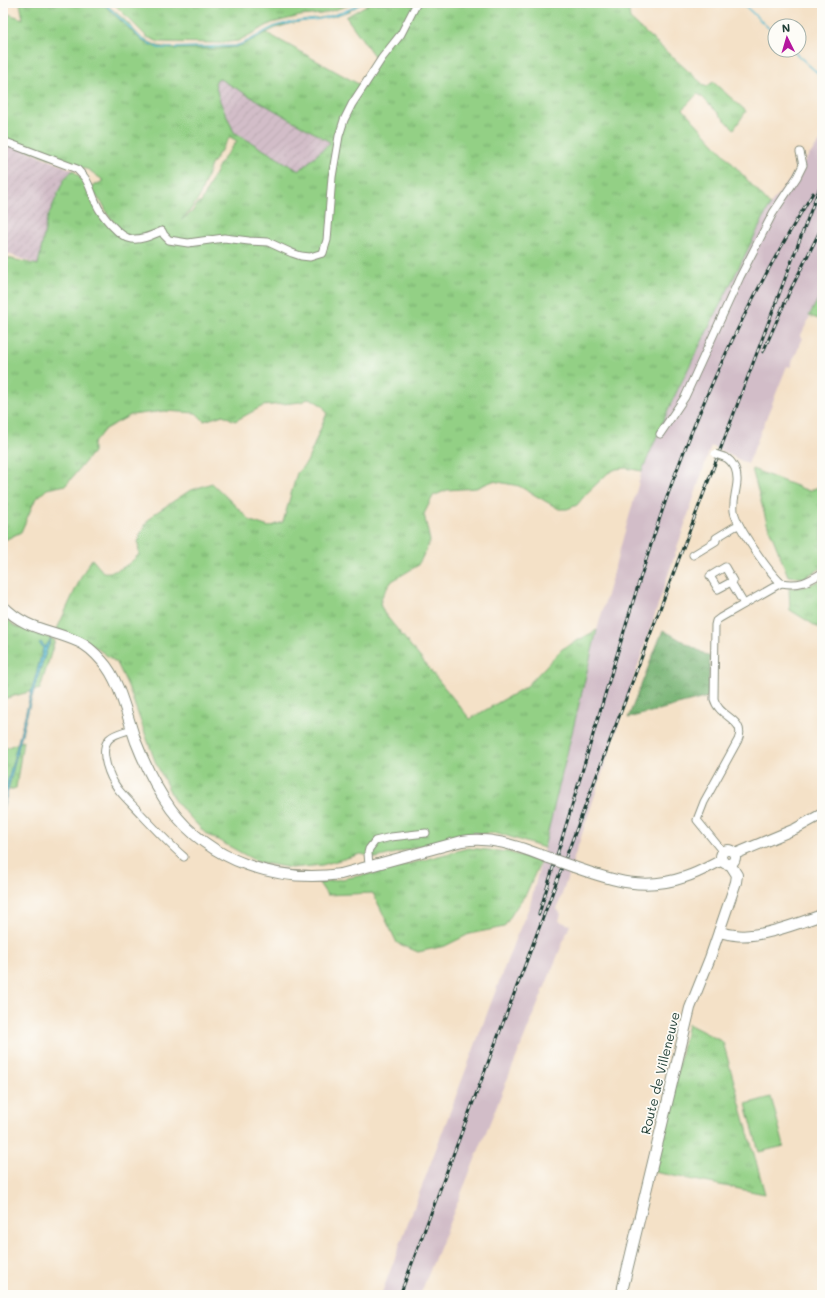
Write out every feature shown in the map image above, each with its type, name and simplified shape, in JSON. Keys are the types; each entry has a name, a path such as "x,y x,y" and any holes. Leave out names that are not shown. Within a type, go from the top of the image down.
{"street":[{"path":"3,141 77,169 85,178 99,209 115,229 131,239 143,238 162,231 169,240 188,243 224,238 268,242 301,256 310,257 323,253 327,240 332,176 339,136 344,120 352,104 382,58 401,34 417,3"},
{"path":"660,434 685,397 740,277 773,213 797,177 803,165 800,152"},
{"path":"715,454 724,457 733,464 738,478 734,510 739,525 770,571 782,583"},
{"path":"693,555 716,541 716,538 739,525"},
{"path":"725,859 697,820 704,802 738,740 740,733 736,722 717,708 714,699 716,621 782,583 806,583 822,573"},
{"path":"731,582 744,604"},
{"path":"3,606 25,623 80,642 102,661 113,678 148,769 160,792 172,810 188,828 214,849 249,866 264,870 286,875 330,875 370,866 462,841 478,839 503,842 616,881 648,884 667,882 684,877 725,859 735,859 734,854 795,829 822,814"},
{"path":"132,729 118,734 108,740 105,747 105,758 108,770 119,790 184,857"},
{"path":"370,866 368,853 375,841 390,836 426,833"},
{"name":"Route de Villeneuve","path":"622,1295 690,1008 720,932 729,899 736,882 737,875 725,859"},
{"path":"720,932 736,936 756,934 822,915"}],"shaded area":[{"path":"218,78 331,143 299,171 234,132 219,99 215,83"},
{"path":"822,139 822,292 800,337 803,338 790,367 787,366 748,464 711,446 557,909 561,914 559,921 570,925 420,1295 381,1295 514,942 530,905 597,630 642,471 672,401 770,205"},
{"path":"3,140 73,170 64,179 47,219 38,265 3,252"}],"green space":[{"path":"20,3 102,3 142,41 158,48 218,49 236,47 265,32 362,86 377,60 346,17 370,3 628,3 630,19 706,87 713,82 746,111 734,129 700,95 697,94 683,109 770,205 672,401 642,471 625,468 616,469 608,473 577,505 567,509 559,509 519,486 493,481 476,488 447,490 433,496 424,514 430,541 421,560 417,566 392,581 383,594 380,604 384,613 470,719 527,686 562,649 597,630 544,848 498,833 464,834 377,858 361,854 322,865 291,868 258,862 205,833 174,800 155,761 128,686 117,663 94,646 57,629 83,573 92,559 103,572 123,568 139,554 138,542 148,520 154,514 189,491 212,483 251,521 269,527 283,522 297,473 307,462 327,413 323,406 310,398 301,402 263,406 235,421 223,415 204,421 196,413 165,411 131,415 105,429 93,444 93,452 66,485 47,489 35,500 21,532 3,541 3,257 38,265 47,219 64,179 73,170 89,187 104,181 89,170 53,159 3,140 3,12 23,19","holes":["218,78 330,142 330,143 299,171 234,132 219,99 215,83","230,137 237,141 220,163 201,203 198,203 192,212 181,220 199,198 211,165","91,189 104,206 107,214 120,229 105,217"]},
{"path":"102,3 105,3 127,22 141,38 158,46 169,48 234,46 244,43 275,26 292,23 276,28 236,47 218,49 158,48 142,41"},
{"path":"113,3 351,3 347,6 321,14 300,16 272,23 238,41 220,43 159,42 147,37"},
{"path":"360,3 363,3 349,11 331,17 292,23 326,17 349,10"},
{"path":"822,292 822,320 809,316"},
{"path":"752,469 809,491 818,487 822,489 822,568 803,578 788,576 767,523"},
{"path":"822,580 822,624 819,628 790,610 789,588 804,587"},
{"path":"3,614 14,626 55,640 40,689 3,699"},
{"path":"663,630 710,657 708,697 628,718"},
{"path":"23,741 16,788 3,792 3,749"},
{"path":"468,848 508,852 540,862 526,894 504,927 469,934 445,946 418,952 397,943 373,893 327,895 319,883 375,873"},
{"path":"688,1024 723,1042 765,1194 654,1172"},
{"path":"771,1097 784,1146 759,1152 746,1104"}],"water":[{"path":"51,639 31,702 3,810 3,800 43,648 39,643 41,642 45,647"}],"waterway":[{"path":"104,3 143,40 159,48 235,46 247,42 279,25 319,19 346,11 362,3"},
{"path":"742,3 767,26"},
{"path":"801,58 822,77"}],"railway":[{"path":"400,1295 822,181"},
{"path":"539,914 644,568 689,438 720,366 755,295 813,193"},
{"path":"763,352 789,293 822,227"}]}
